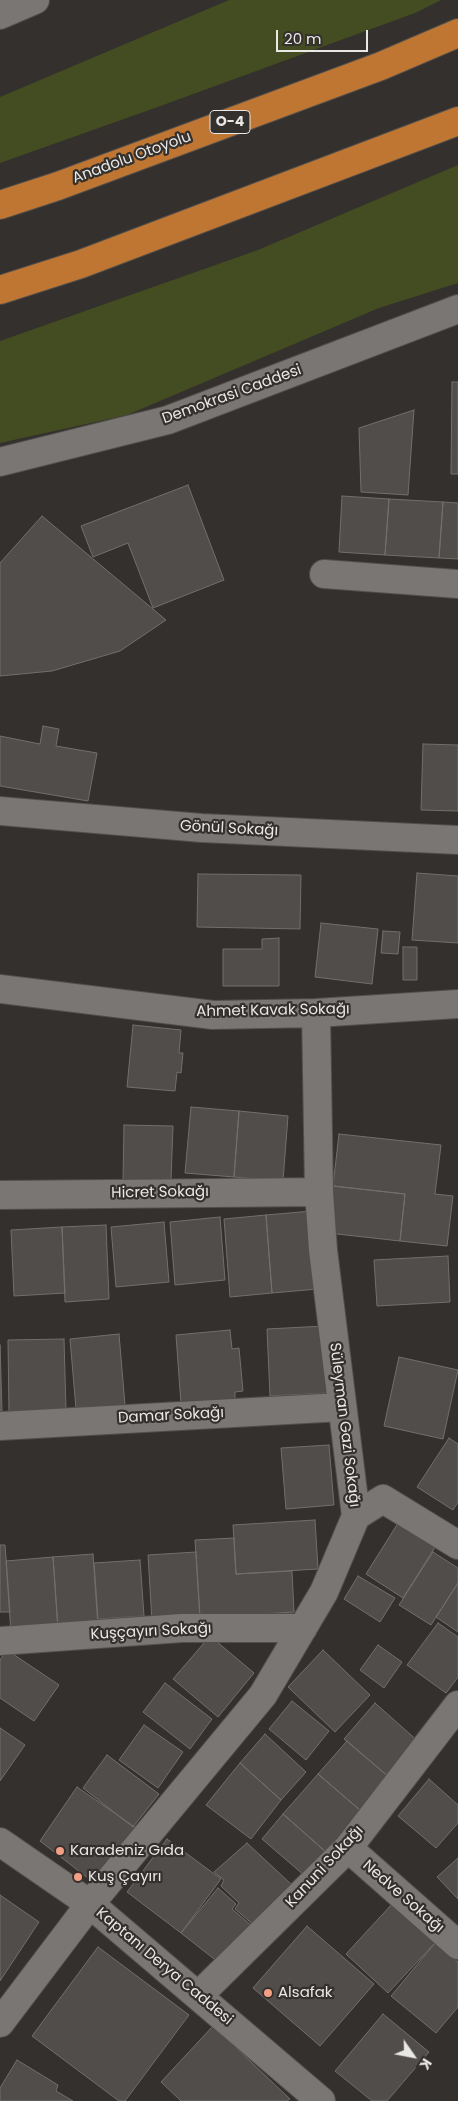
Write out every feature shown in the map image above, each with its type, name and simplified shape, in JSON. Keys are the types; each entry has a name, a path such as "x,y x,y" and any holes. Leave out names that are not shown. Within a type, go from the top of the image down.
{"highway":[{"name":"Anadolu Otoyolu","path":"0,205 58,186 381,66 458,33"},
{"path":"0,290 81,264 458,121"}],"street":[{"name":"Demokrasi Caddesi","path":"0,462 168,420 458,309"},
{"path":"324,574 458,584"},
{"name":"Gönül Sokağı","path":"0,811 202,828 458,840"},
{"name":"Ahmet Kavak Sokağı","path":"0,989 213,1015 316,1013 458,1004"},
{"name":"Süleyman Gazi Sokağı","path":"0,2023 90,1904 263,1695 324,1592 356,1516 323,1250 316,1013"},
{"name":"Hicret Sokağı","path":"0,1195 320,1192"},
{"name":"Damar Sokağı","path":"0,1426 342,1407"},
{"path":"356,1516 383,1499 458,1544"},
{"name":"Kuşçayırı Sokağı","path":"0,1642 182,1628 303,1628"},
{"name":"Kanuni Sokağı","path":"199,1995 348,1848 458,1705"},
{"name":"Kaptanı Derya Caddesi","path":"0,1842 90,1904 321,2101"},
{"name":"Nedve Sokağı","path":"348,1848 458,1945"}],"green space":[{"path":"229,0 441,0 415,13 0,163 0,97"},
{"path":"458,165 458,283 379,308 127,415 0,443 0,341 258,250"}],"building":[{"path":"452,382 458,382 458,474 451,474"},
{"path":"414,410 408,495 361,492 359,428"},
{"path":"188,485 224,580 153,608 128,543 93,557 81,526"},
{"path":"342,496 389,499 385,555 339,552"},
{"path":"389,499 443,502 439,558 385,555"},
{"path":"443,502 458,503 458,559 439,558"},
{"path":"42,516 166,620 120,651 52,671 0,676 0,563"},
{"path":"43,726 59,729 56,746 97,753 88,801 0,786 0,736 40,744"},
{"path":"423,744 458,745 458,811 421,810"},
{"path":"417,873 458,876 458,943 412,940"},
{"path":"198,874 301,875 300,929 197,927"},
{"path":"321,923 378,929 372,984 315,977"},
{"path":"383,931 400,932 398,954 381,953"},
{"path":"279,938 279,986 223,986 223,949 262,949 262,939"},
{"path":"403,947 417,947 417,980 403,980"},
{"path":"133,1025 181,1030 179,1053 183,1053 181,1073 177,1072 175,1091 127,1087"},
{"path":"191,1107 239,1111 234,1177 185,1173"},
{"path":"239,1111 288,1116 283,1181 234,1177"},
{"path":"124,1125 173,1126 171,1180 123,1180"},
{"path":"339,1134 441,1145 435,1194 453,1196 447,1246 400,1241 405,1194 333,1186"},
{"path":"333,1186 405,1194 400,1241 328,1233"},
{"path":"312,1211 318,1289 272,1293 266,1215"},
{"path":"266,1215 272,1293 230,1297 224,1219"},
{"path":"220,1217 225,1280 175,1285 170,1222"},
{"path":"164,1222 169,1282 116,1287 111,1227"},
{"path":"106,1225 109,1299 65,1302 62,1227"},
{"path":"62,1227 65,1293 14,1296 11,1230"},
{"path":"448,1256 450,1302 377,1306 374,1260"},
{"path":"325,1326 328,1393 270,1396 267,1329"},
{"path":"230,1330 232,1349 239,1348 243,1391 235,1392 235,1399 181,1404 176,1335"},
{"path":"119,1334 125,1405 76,1409 70,1339"},
{"path":"64,1339 66,1410 9,1412 8,1340"},
{"path":"0,1345 2,1411 0,1411"},
{"path":"399,1357 458,1370 443,1439 384,1426"},
{"path":"449,1438 458,1444 458,1502 453,1510 417,1487"},
{"path":"329,1445 334,1505 286,1509 281,1448"},
{"path":"315,1520 318,1569 236,1574 233,1525"},
{"path":"400,1520 437,1544 403,1598 366,1574"},
{"path":"234,1538 236,1574 292,1571 294,1612 200,1618 195,1540"},
{"path":"0,1545 5,1545 10,1612 0,1612"},
{"path":"196,1552 200,1618 152,1621 148,1555"},
{"path":"433,1552 458,1568 458,1583 431,1625 399,1605"},
{"path":"93,1554 98,1627 58,1629 53,1557"},
{"path":"53,1557 58,1629 11,1633 6,1561"},
{"path":"140,1560 144,1616 98,1619 94,1563"},
{"path":"358,1576 395,1598 380,1622 344,1599"},
{"path":"458,1583 458,1632 436,1617"},
{"path":"438,1623 458,1637 458,1677 446,1693 407,1665"},
{"path":"210,1636 254,1673 218,1717 173,1679"},
{"path":"378,1645 402,1662 384,1688 360,1670"},
{"path":"7,1650 59,1685 34,1721 0,1698 0,1660"},
{"path":"323,1650 370,1695 335,1732 288,1687"},
{"path":"165,1683 212,1719 190,1749 143,1712"},
{"path":"292,1701 329,1731 306,1760 269,1729"},
{"path":"375,1703 420,1743 390,1778 344,1739"},
{"path":"144,1725 183,1752 158,1788 119,1760"},
{"path":"0,1728 25,1745 0,1781"},
{"path":"265,1734 306,1772 281,1800 240,1763"},
{"path":"347,1741 390,1778 361,1811 318,1774"},
{"path":"107,1755 159,1794 133,1827 83,1788"},
{"path":"240,1763 281,1800 251,1839 206,1805"},
{"path":"318,1774 361,1811 326,1852 283,1814"},
{"path":"429,1779 458,1805 458,1823 436,1848 398,1816"},
{"path":"77,1787 139,1830 93,1882 40,1841"},
{"path":"283,1814 326,1852 305,1876 262,1839"},
{"path":"167,1839 221,1879 181,1933 127,1892"},
{"path":"247,1843 292,1885 255,1926 235,1909 239,1903 221,1886 224,1880 214,1872"},
{"path":"458,1858 458,1899 437,1877"},
{"path":"218,1888 236,1904 232,1909 252,1926 218,1962 181,1933"},
{"path":"0,1895 39,1922 0,1981"},
{"path":"393,1903 435,1943 388,1993 346,1954"},
{"path":"307,1926 374,1984 320,2046 253,1988"},
{"path":"435,1943 458,1962 458,2007 436,2033 391,1996"},
{"path":"98,1947 189,2015 125,2101 119,2101 32,2036"},
{"path":"383,2014 429,2052 387,2101 372,2101 335,2071"},
{"path":"213,2026 290,2099 287,2101 181,2101 161,2082"},
{"path":"17,2060 58,2085 56,2091 73,2101 0,2101 0,2088"}],"place":[{"name":"Karadeniz Gıda","path":"60,1851"},
{"name":"Kuş Çayırı","path":"78,1877"},
{"name":"Alsafak","path":"268,1993"}]}
